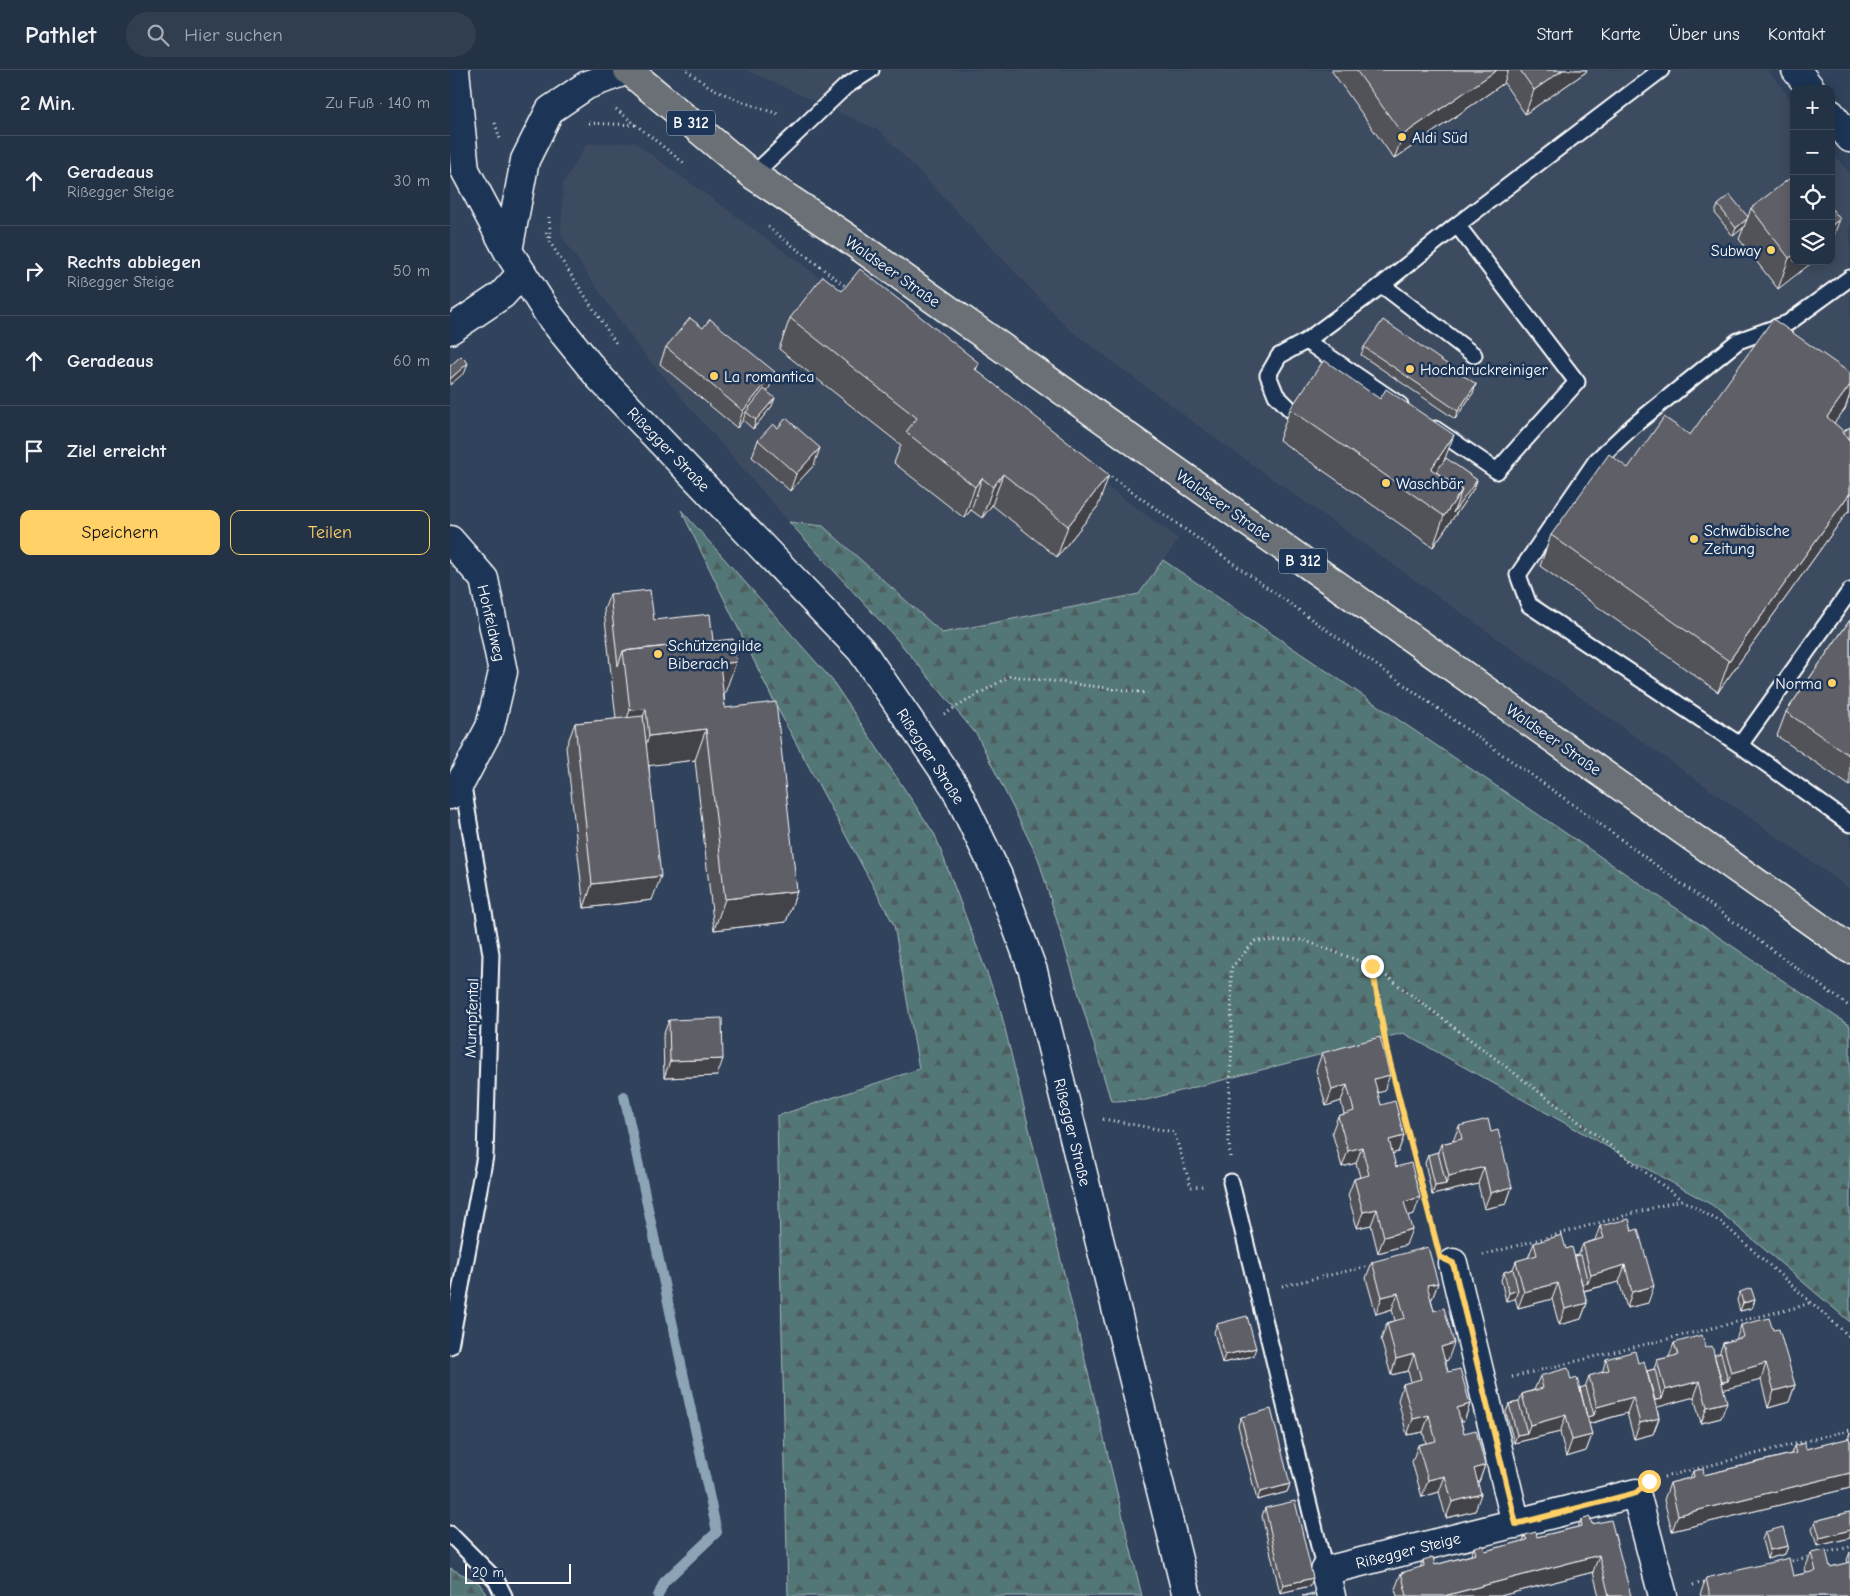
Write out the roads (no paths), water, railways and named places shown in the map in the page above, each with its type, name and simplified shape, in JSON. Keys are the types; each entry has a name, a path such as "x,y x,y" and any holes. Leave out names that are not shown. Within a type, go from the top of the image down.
{"main road":[{"name":"Waldseer Straße","path":"628,70 753,175 846,237 1850,949"}],"street":[{"name":"Rißegger Straße","path":"455,70 464,170 508,251 549,315 599,377 860,650 955,787 998,876 1033,971 1188,1596"},
{"name":"B 312","path":"508,251 525,160 550,110 587,85 628,70"},
{"path":"1796,70 1808,85"},
{"path":"1835,119 1850,138"},
{"path":"450,129 464,170"},
{"path":"450,330 502,295 522,273"},
{"name":"Hohfeldweg","path":"450,540 484,579 503,672 490,727 456,788"},
{"path":"1453,1263 1516,1524"},
{"name":"Rißegger Steige","path":"1328,1583 1516,1524 1636,1493 1663,1594"}],"lane":[{"path":"753,175 846,87 872,70"},
{"path":"1296,415 1276,395 1268,375 1279,356 1306,341 1382,285 1457,225 1661,70"},
{"path":"1425,422 1497,471 1577,382 1457,225"},
{"path":"1850,278 1788,323 1738,341 1633,426 1596,461 1518,575 1529,605 1740,745 1850,824"},
{"path":"1382,285 1474,355"},
{"path":"1306,341 1409,411"},
{"path":"1740,745 1850,591"},
{"name":"Mumpfental","path":"450,1346 485,1156 490,954 456,788"},
{"path":"1231,1182 1328,1583"},
{"path":"450,1534 496,1580 504,1596"}],"waterway":[{"path":"624,1096 717,1532 664,1582 658,1596"}],"place":[{"name":"Aldi Süd","path":"1402,137"},
{"name":"Subway","path":"1771,250"},
{"name":"Hochdruckreiniger","path":"1410,369"},
{"name":"La romantica","path":"714,376"},
{"name":"Waschbär","path":"1386,483"},
{"name":"Schwäbische Zeitung","path":"1694,539"},
{"name":"Schützengilde Biberach","path":"658,654"},
{"name":"Norma","path":"1832,683"}]}
